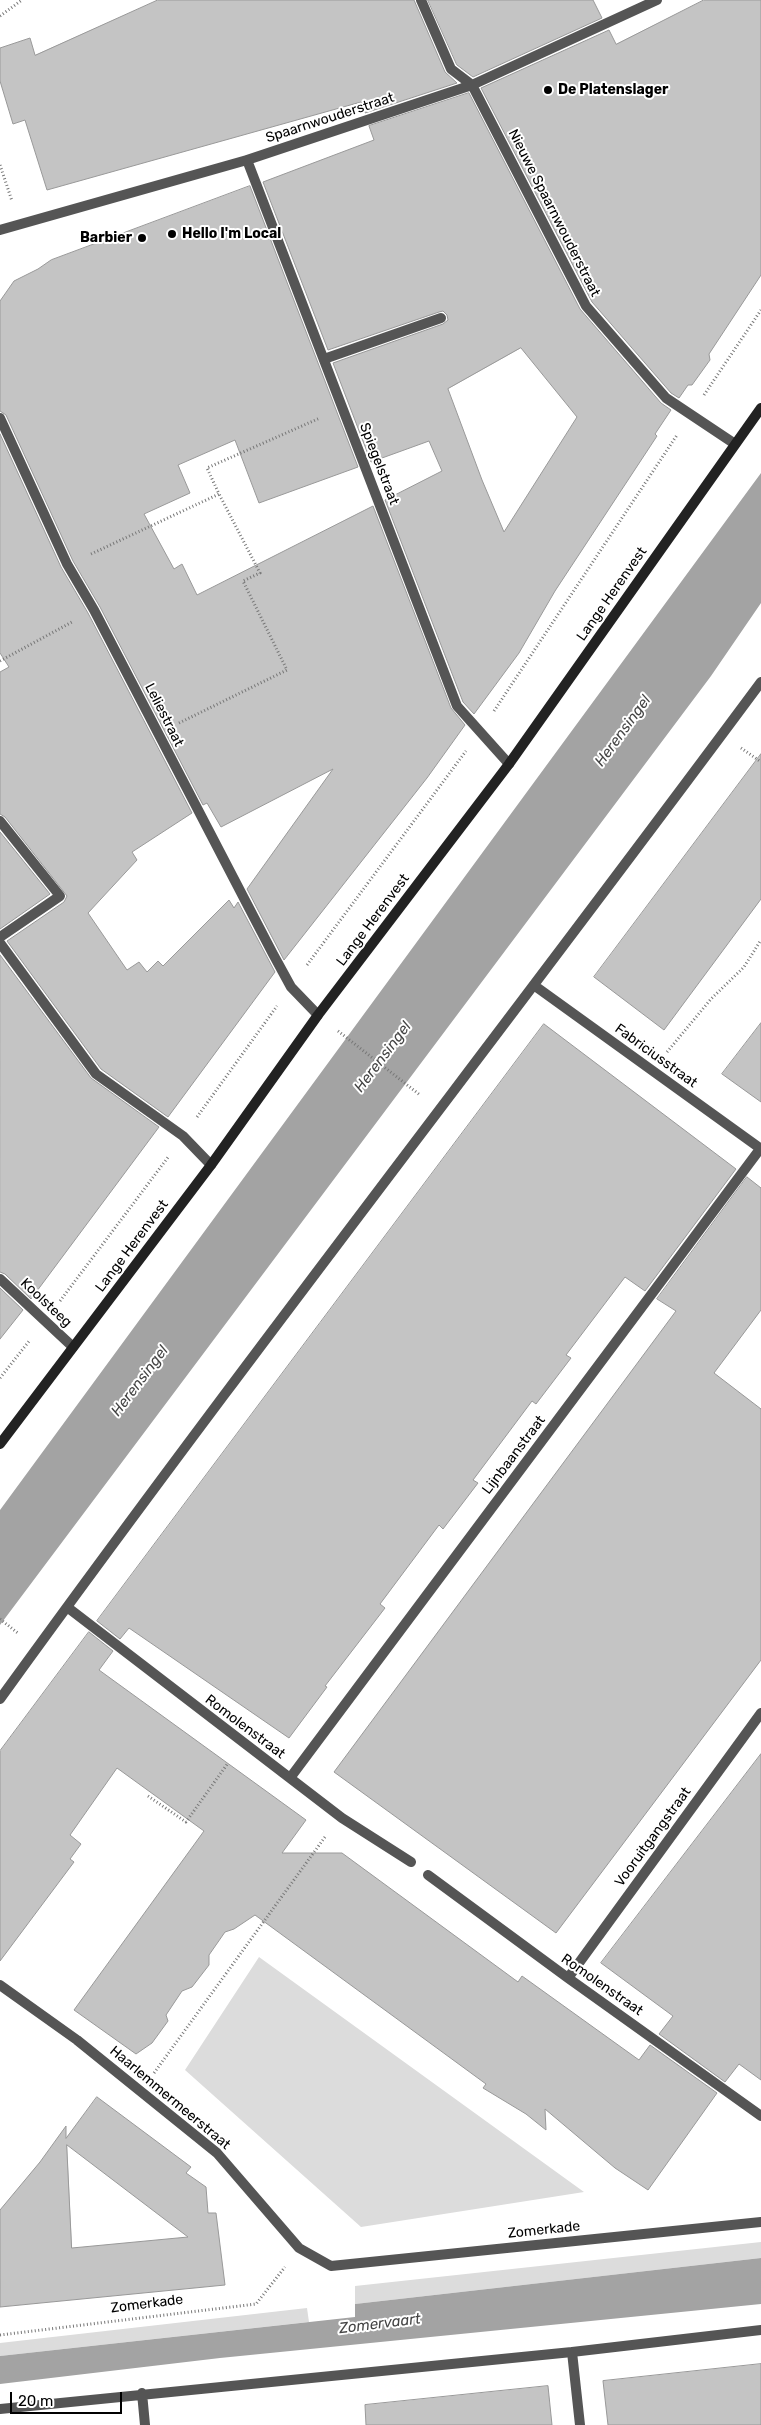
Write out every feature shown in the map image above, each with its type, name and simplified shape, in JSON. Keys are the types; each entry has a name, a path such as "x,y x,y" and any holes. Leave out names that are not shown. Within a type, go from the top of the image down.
{"main road":[{"name":"Lange Herenvest","path":"0,1444 211,1165 318,1015 509,764 761,408"}],"street":[{"path":"422,0 451,69 472,85"},
{"name":"Spaarnwouderstraat","path":"0,230 247,160 472,85 657,0"},
{"name":"Nieuwe Spaarnwouderstraat","path":"472,85 586,306 666,398 735,444"},
{"name":"Spiegelstraat","path":"247,160 458,706 509,764"},
{"path":"324,359 442,318"},
{"name":"Leliestraat","path":"0,418 67,564 94,610 291,987 318,1015"},
{"path":"0,1699 438,1110 535,986 761,682"},
{"path":"0,822 60,896 0,937"},
{"path":"0,943 96,1074 184,1136 211,1165"},
{"name":"Fabriciusstraat","path":"535,986 761,1149"},
{"name":"Lijnbaanstraat","path":"290,1778 761,1149"},
{"name":"Koolsteeg","path":"0,1279 73,1346"},
{"name":"Romolenstraat","path":"67,1607 342,1818 411,1862"},
{"name":"Vooruitgangstraat","path":"568,1978 761,1713"},
{"name":"Romolenstraat","path":"428,1875 761,2116"},
{"name":"Haarlemmermeerstraat","path":"0,1986 77,2040 217,2153 299,2248 331,2266"},
{"name":"Zomerkade","path":"331,2266 761,2222"},
{"path":"0,2409 142,2393 572,2352 761,2330"},
{"path":"572,2352 580,2425"},
{"path":"142,2393 145,2425"}],"path":[{"path":"0,16 22,0"},
{"path":"0,165 21,225"},
{"path":"0,1378 184,1136 291,987 480,732 761,310"},
{"path":"158,733 287,670 243,581 260,573 218,494 207,468 342,408"},
{"path":"67,564 218,494"},
{"path":"0,662 94,610"},
{"path":"652,1070 711,999 744,967 761,940"},
{"path":"347,1040 407,1084"},
{"path":"0,1619 8,1625"},
{"path":"148,1796 186,1822 243,1743"},
{"path":"141,2091 327,1834 342,1818"},
{"name":"Zomerkade","path":"0,2335 256,2304 299,2248"}],"shaded area":[{"path":"259,1957 584,2192 361,2227 185,2070"},
{"path":"761,2242 761,2258 355,2304 355,2286"},
{"path":"307,2308 309,2322 0,2356 0,2343"}],"water":[{"name":"Herensingel","path":"761,473 761,603 711,676 0,1625 0,1510"},
{"name":"Zomervaart","path":"761,2258 761,2304 220,2358 0,2384 0,2356 355,2317 355,2304"}],"building":[{"path":"158,0 414,0 445,72 457,83 365,113 361,102 47,190 25,120 13,124 0,81 0,48 30,38 35,55"},
{"path":"428,0 593,0 602,18 473,77 457,65"},
{"path":"704,0 761,0 761,275 709,354 710,360 692,385 688,385 679,398 671,393 592,302 481,88 609,30 616,44"},
{"path":"469,93 580,309 661,403 671,410 655,434 657,436 555,591 519,653 474,714 463,702 385,500 442,471 429,441 371,462 333,363 443,324 448,320 447,315 443,311 439,312 328,350 263,182 374,140 369,126","holes":["521,348 577,417 504,532 482,480 448,389"]},
{"path":"250,186 358,467 259,503 235,440 178,465 190,493 144,514 174,569 182,564 197,595 373,506 451,708 465,725 427,778 284,960 247,889 333,769 221,827 207,803 203,805 100,607 73,561 6,415 0,411 0,301 14,281 51,260"},
{"path":"0,434 61,567 88,613 192,813 132,852 137,860 88,913 127,970 139,962 147,972 158,961 163,966 229,900 234,908 238,902 275,972 168,1117 101,1069 7,941 64,902 67,896 5,817 0,814 0,672 9,667 0,653"},
{"path":"761,754 761,899 664,1030 594,977"},
{"path":"0,832 50,894 0,929"},
{"path":"0,955 91,1078 159,1127 31,1299 5,1274 0,1272"},
{"path":"761,1023 761,1102 722,1074"},
{"path":"544,1024 736,1169 645,1291 625,1277 566,1355 571,1358 536,1404 532,1401 473,1480 478,1483 443,1529 439,1525 380,1604 385,1608 325,1686 327,1687 289,1738 129,1628 120,1639 97,1621"},
{"path":"747,1177 761,1188 761,1310 714,1373 761,1409 761,1660 556,1933 334,1772 676,1311 657,1299"},
{"path":"0,1288 23,1310 0,1339"},
{"path":"89,1632 113,1651 99,1670 306,1820 282,1853 342,1853 518,1982 522,1976 639,2060 650,2045 717,2093 648,2190 615,2168 545,2109 546,2130 526,2114 483,2088 486,2084 255,1915 234,1929 225,1932 209,1955 209,1965 192,1987 182,1991 166,2015 168,2021 152,2043 136,2054 74,2010 204,1831 117,1768 70,1835 81,1844 70,1859 74,1862 0,1961 0,1751"},
{"path":"761,1754 761,2080 739,2064 725,2082 659,2034 673,2016 601,1963"},
{"path":"97,2097 191,2167 186,2173 206,2187 208,2213 216,2213 225,2285 0,2307 0,2210 40,2162 66,2126 66,2138","holes":["67,2145 188,2237 72,2248"]},
{"path":"761,2364 761,2425 608,2425 603,2381"},
{"path":"548,2386 552,2425 366,2425 365,2405"}],"place":[{"name":"De Platenslager","path":"548,90"},
{"name":"Hello I'm Local","path":"172,234"},
{"name":"Barbier","path":"142,238"}]}
